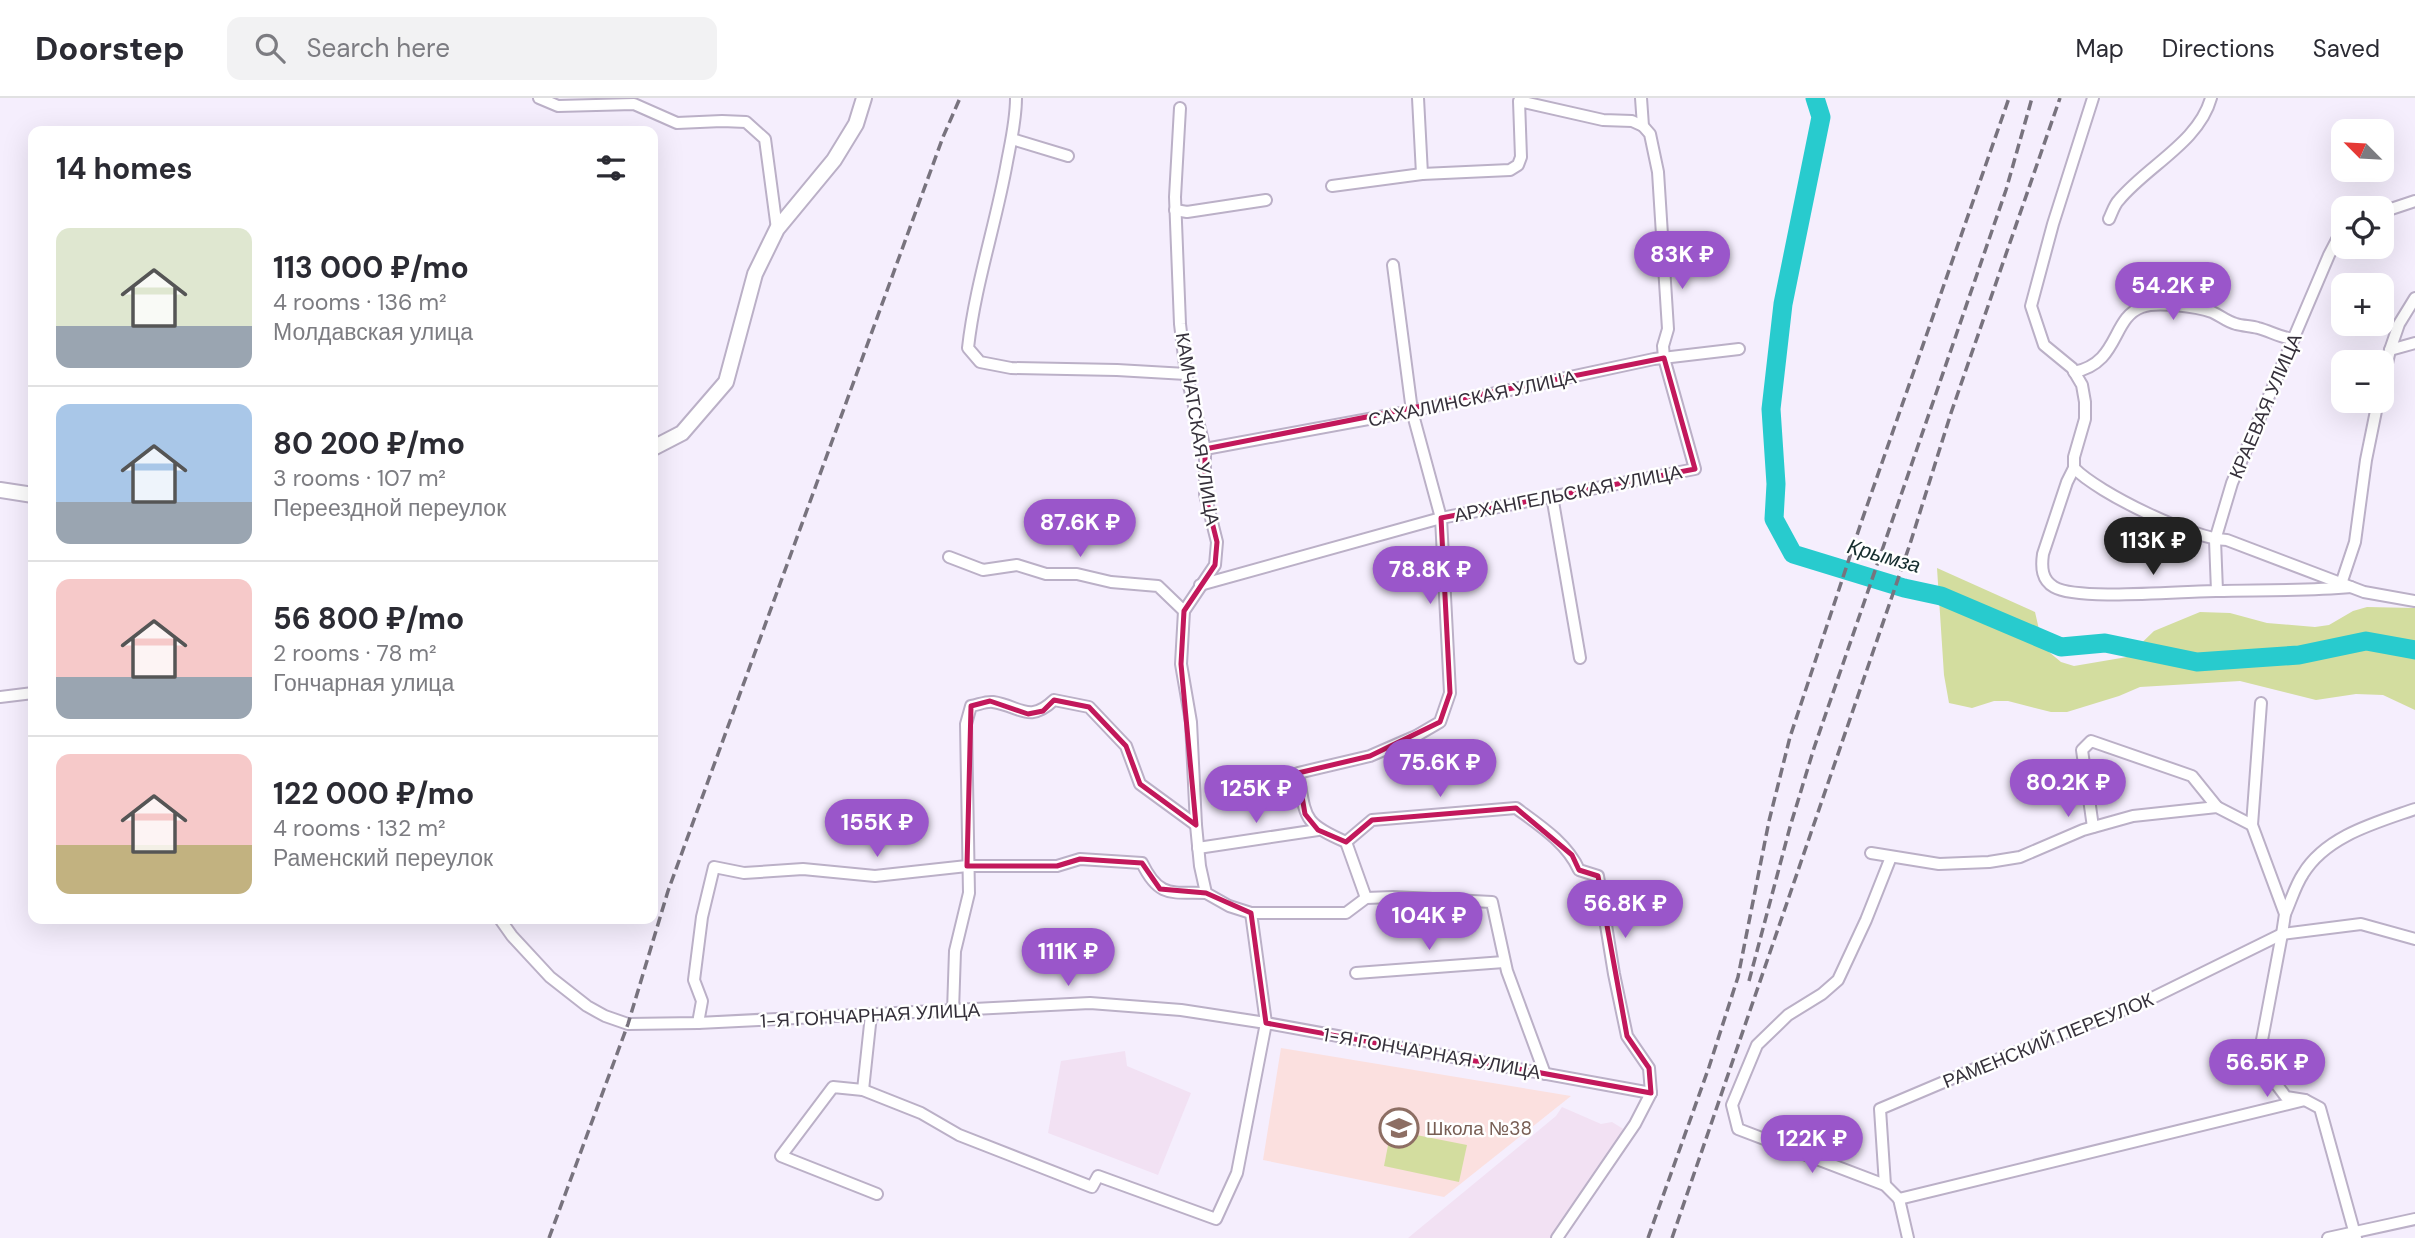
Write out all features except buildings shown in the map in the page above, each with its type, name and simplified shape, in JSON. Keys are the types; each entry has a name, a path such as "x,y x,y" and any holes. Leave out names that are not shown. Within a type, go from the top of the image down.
{"street":[{"path":"540,98 558,106 634,104 677,123 746,122 765,139 776,229"},
{"path":"658,445 682,433 726,382 755,274 776,229 834,159 856,124 864,98"},
{"path":"1016,98 1016,114 1003,188 971,319 968,348 980,362 1011,368 1186,374"},
{"path":"1418,98 1422,174"},
{"path":"1641,98 1643,126"},
{"path":"2093,98 2053,224 2031,306 2044,345 2074,372 2082,385 2085,401 2085,419 2074,457 2074,468 2043,554 2041,566 2044,577 2057,589 2069,592 2117,594 2285,592 2346,586"},
{"path":"2109,219 2117,201 2189,134 2207,113 2211,98"},
{"path":"1332,186 1422,174 1510,170 1518,165 1521,157 1519,100 1603,120 1632,121 1643,126 1650,134 1658,172 1668,329 1663,346 1664,358"},
{"name":"КАМЧАТСКАЯ УЛИЦА","path":"1180,108 1175,210 1180,324 1186,374 1205,449 1205,494 1217,542 1215,565 1184,611 1181,664 1191,722 1198,848 1206,893"},
{"path":"1012,139 1068,156"},
{"path":"1175,210 1187,212 1266,200"},
{"path":"2394,208 2415,201"},
{"name":"КРАЕВАЯ УЛИЦА","path":"2217,591 2215,540 2232,484 2331,251"},
{"path":"1366,898 1346,842 1318,830 1305,814 1298,773 1370,756 1416,736 1440,722 1450,693 1441,518 1412,411 1393,265"},
{"path":"2390,350 2399,324 2415,298"},
{"path":"2074,372 2085,370 2097,363 2108,352 2129,316 2140,307 2154,304 2204,310 2239,325 2256,327 2294,339"},
{"path":"2390,350 2415,343"},
{"name":"САХАЛИНСКАЯ УЛИЦА","path":"1205,449 1412,411 1664,358 1739,349"},
{"name":"АРХАНГЕЛЬСКАЯ УЛИЦА","path":"1199,585 1441,518 1695,469 1664,358"},
{"path":"2346,586 2376,413"},
{"path":"2074,468 2081,475 2168,522 2215,540 2227,540 2346,586 2415,601"},
{"path":"0,490 28,494"},
{"path":"1552,496 1580,658"},
{"path":"950,557 983,570 1017,565 1046,574 1077,574 1111,582 1158,586 1184,611"},
{"path":"0,698 28,694"},
{"path":"953,1011 955,951 969,893 966,724 971,706 990,701 1028,714 1043,711 1055,700 1089,707 1126,746 1140,785 1196,825"},
{"path":"2261,703 2252,825 2285,914"},
{"path":"2092,827 2082,750 2091,741 2192,776 2217,807 2252,825"},
{"path":"1871,853 1939,863 1989,862 2020,857 2092,827 2133,816 2217,807"},
{"path":"1346,842 1372,820 1516,808 1572,855 1579,870 1598,876 1627,1036 1649,1068 1651,1093 1634,1124 1557,1238"},
{"path":"2355,1235 2320,1108 2305,1100 2286,1097 2268,1073 2262,1040 2285,914 2303,873 2331,844 2361,829 2415,809"},
{"path":"1198,848 1318,830"},
{"path":"1891,858 1838,980 1822,995 1788,1015 1757,1045 1732,1105 1738,1129 1885,1185 1899,1199 1908,1238"},
{"path":"698,1023 702,1001 694,980 702,917 714,867 744,873 803,870 875,876 967,866 1056,866 1080,859 1142,863 1150,881 1160,889 1206,893 1229,906 1251,913 1346,913 1366,898 1492,902 1504,962 1545,1074"},
{"path":"877,1194 782,1156 833,1087 863,1090 921,1112 959,1135 1092,1187 1098,1176 1216,1219 1237,1173 1266,1023 1251,913"},
{"name":"1-Я ГОНЧАРНАЯ УЛИЦА","path":"504,924 550,977 587,1006 628,1024 698,1023 1090,1003 1181,1010 1266,1023 1651,1093"},
{"path":"2282,934 2361,924 2415,939"},
{"name":"РАМЕНСКИЙ ПЕРЕУЛОК","path":"1885,1185 1880,1108 2148,1000 2282,934"},
{"path":"1356,973 1504,962"},
{"path":"863,1090 871,1015"},
{"path":"1899,1199 2305,1100"},
{"path":"2328,1238 2355,1235 2415,1219"}],"highlighted area":[{"path":"1664,358 1695,469 1441,518 1450,693 1440,722 1370,756 1298,773 1305,814 1318,830 1346,842 1372,820 1516,808 1572,855 1579,870 1598,876 1627,1036 1649,1068 1651,1093 1266,1023 1251,913 1206,893 1160,889 1142,863 1080,859 1057,866 967,866 971,706 990,701 1028,714 1043,711 1054,700 1089,707 1126,746 1140,784 1196,825 1181,664 1184,611 1215,565 1217,542 1205,494 1205,449"}],"shaded area":[{"name":"Школа №38","path":"1281,1048 1571,1096 1444,1197 1263,1160"},
{"path":"1125,1051 1127,1066 1191,1093 1158,1175 1048,1133 1061,1061"},
{"path":"1562,1107 1601,1124 1612,1122 1625,1130 1553,1238 1408,1238 1556,1116"}],"green space":[{"path":"1937,568 2035,612 2043,647 2061,662 2074,666 2127,657 2154,631 2200,612 2230,613 2267,623 2315,627 2329,625 2353,611 2367,607 2415,608 2415,710 2383,695 2356,694 2316,700 2240,681 2140,687 2067,712 2051,712 2008,701 1994,701 1972,708 1949,703 1944,675"},
{"path":"1391,1130 1467,1145 1459,1182 1384,1166"}],"waterway":[{"name":"Крымза","path":"1815,98 1821,117 1783,304 1771,409 1776,484 1774,519 1793,554 1904,588 1941,596 2061,647 2105,643 2197,662 2299,655 2366,641 2415,650"}],"railway":[{"path":"549,1238 628,1024 668,891 943,137 960,98"},
{"path":"1648,1238 1738,977 1769,821 1790,737 1861,523 2009,98"},
{"path":"1749,981 1814,748 2006,190 2032,98"},
{"path":"1672,1238 2060,98"}],"place":[{"name":"Школа №38","path":"1399,1128"}]}
